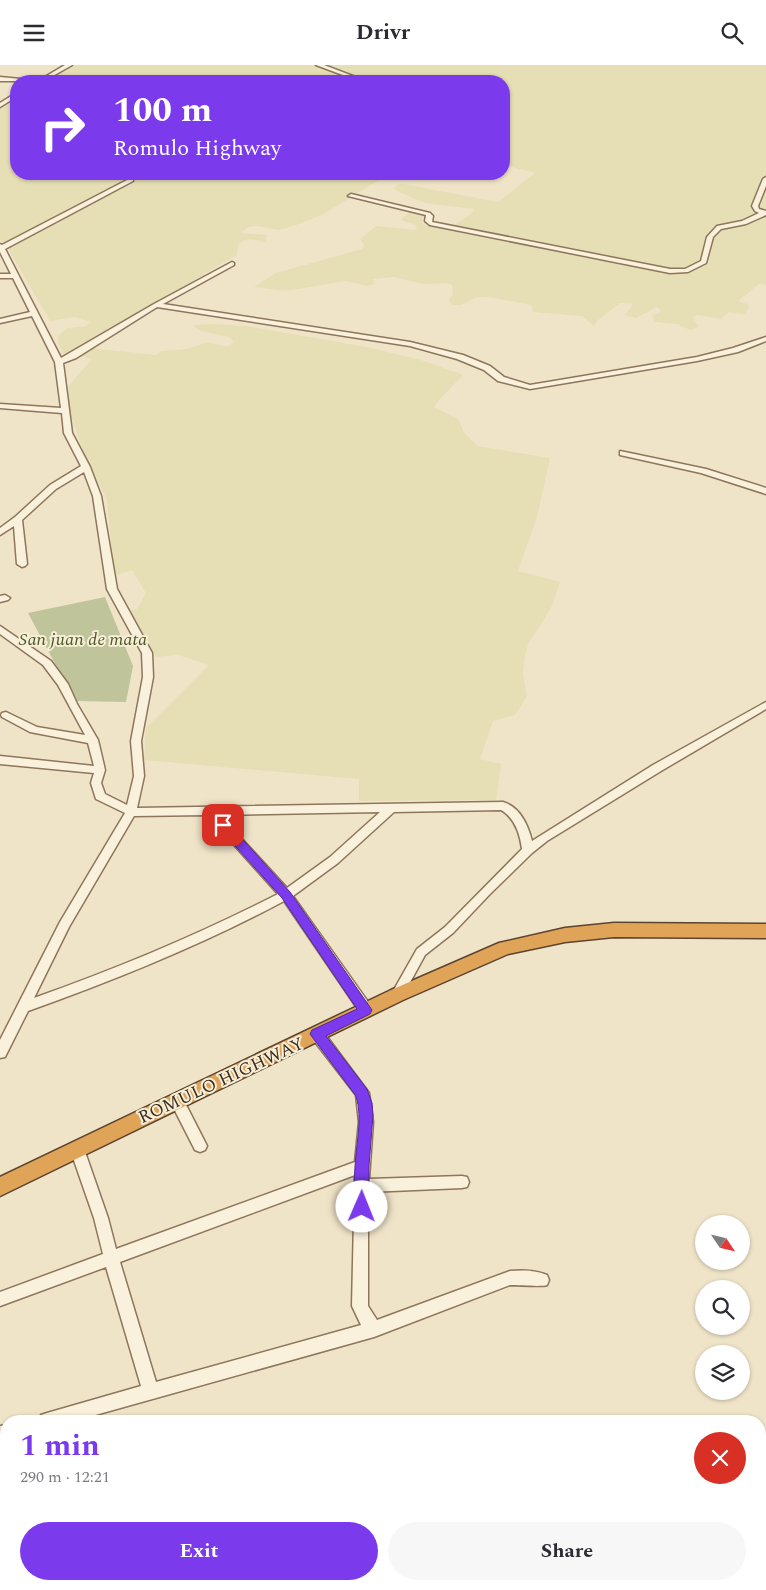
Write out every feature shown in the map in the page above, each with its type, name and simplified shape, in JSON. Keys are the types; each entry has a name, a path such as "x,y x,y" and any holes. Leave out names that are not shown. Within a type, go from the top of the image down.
{"highway":[{"name":"ROMULO HIGHWAY","path":"0,1187 397,995 505,948 565,935 614,930 766,931"}],"street":[{"path":"52,75 69,65"},
{"path":"320,65 347,75"},
{"path":"765,213 757,210 755,205 766,179"},
{"path":"0,1053 64,925 131,812 139,776 136,741 148,677 147,653 112,589 97,495 86,467 68,433 59,362 1,247 131,180"},
{"path":"351,196 428,214 430,216 428,221 430,223 670,271 686,271 704,261 710,237 719,227 744,223 765,213"},
{"path":"59,362 73,356 116,328 232,263"},
{"path":"0,276 16,276"},
{"path":"156,305 410,344 460,357 487,368 501,379 530,387 697,359 735,350 766,339"},
{"path":"0,321 34,313"},
{"path":"0,406 66,411"},
{"path":"623,453 703,471 766,491"},
{"path":"0,532 18,519 52,487 86,467"},
{"path":"18,519 22,564"},
{"path":"0,629 46,663 55,673 93,740 100,771 96,783 100,796 131,812 507,807 512,810 516,817 527,840 528,850"},
{"path":"397,995 422,952 449,931 481,896 543,838 657,768 766,705"},
{"path":"6,715 34,730 93,740"},
{"path":"0,761 100,771"},
{"path":"23,1007 92,981 244,917 286,895 334,860 390,809"},
{"path":"210,811 286,895 366,1010"},
{"path":"317,1034 362,1093 366,1115 362,1166 360,1307 363,1315 374,1329"},
{"path":"177,1101 200,1145"},
{"path":"77,1149 101,1218 111,1259 151,1392"},
{"path":"0,1299 362,1166"},
{"path":"362,1187 462,1182"},
{"path":"69,1415 374,1329 510,1278 529,1277 542,1280"}],"shaded area":[{"path":"74,65 766,65 766,285 759,284 738,301 750,305 745,314 729,312 721,319 697,315 693,318 699,327 690,330 677,324 655,322 652,316 661,311 657,307 636,318 625,315 632,306 631,303 620,303 597,321 594,326 582,316 533,312 531,305 490,297 477,297 461,305 452,305 449,300 453,294 452,285 446,283 423,284 394,277 373,279 374,284 367,286 346,281 285,291 254,287 276,273 362,249 364,245 360,239 376,226 415,230 417,228 415,225 401,220 409,212 426,216 422,220 423,224 447,230 472,213 474,209 425,203 393,188 398,184 498,202 535,173 510,167 510,75 56,75"},
{"path":"10,103 10,180 379,180 322,215 296,225 279,230 257,226 248,227 241,233 267,235 265,242 250,239 243,241 238,245 237,255 80,347 156,355 161,351 187,349 208,342 227,347 234,342 229,337 201,331 193,325 212,324 246,326 367,347 421,360 463,375 434,407 458,419 465,434 478,446 550,458 537,517 518,571 560,582 551,608 528,644 523,675 527,696 515,715 493,721 480,759 501,764 496,800 359,801 359,779 144,760 146,728 209,665 178,655 156,657 130,611 137,609 146,593 132,570 114,576 107,500 85,455 71,417 67,388 92,359 71,354 65,357 58,343 58,336 67,328 86,326 90,322 75,317 50,321 9,250 0,240 0,109"}],"green space":[{"name":"San juan de mata","path":"105,597 133,666 126,702 75,701 28,613"}],"route":[{"path":"223,825 286,895 366,1010 317,1034 353,1080 362,1093 365,1103 362,1207"}]}
